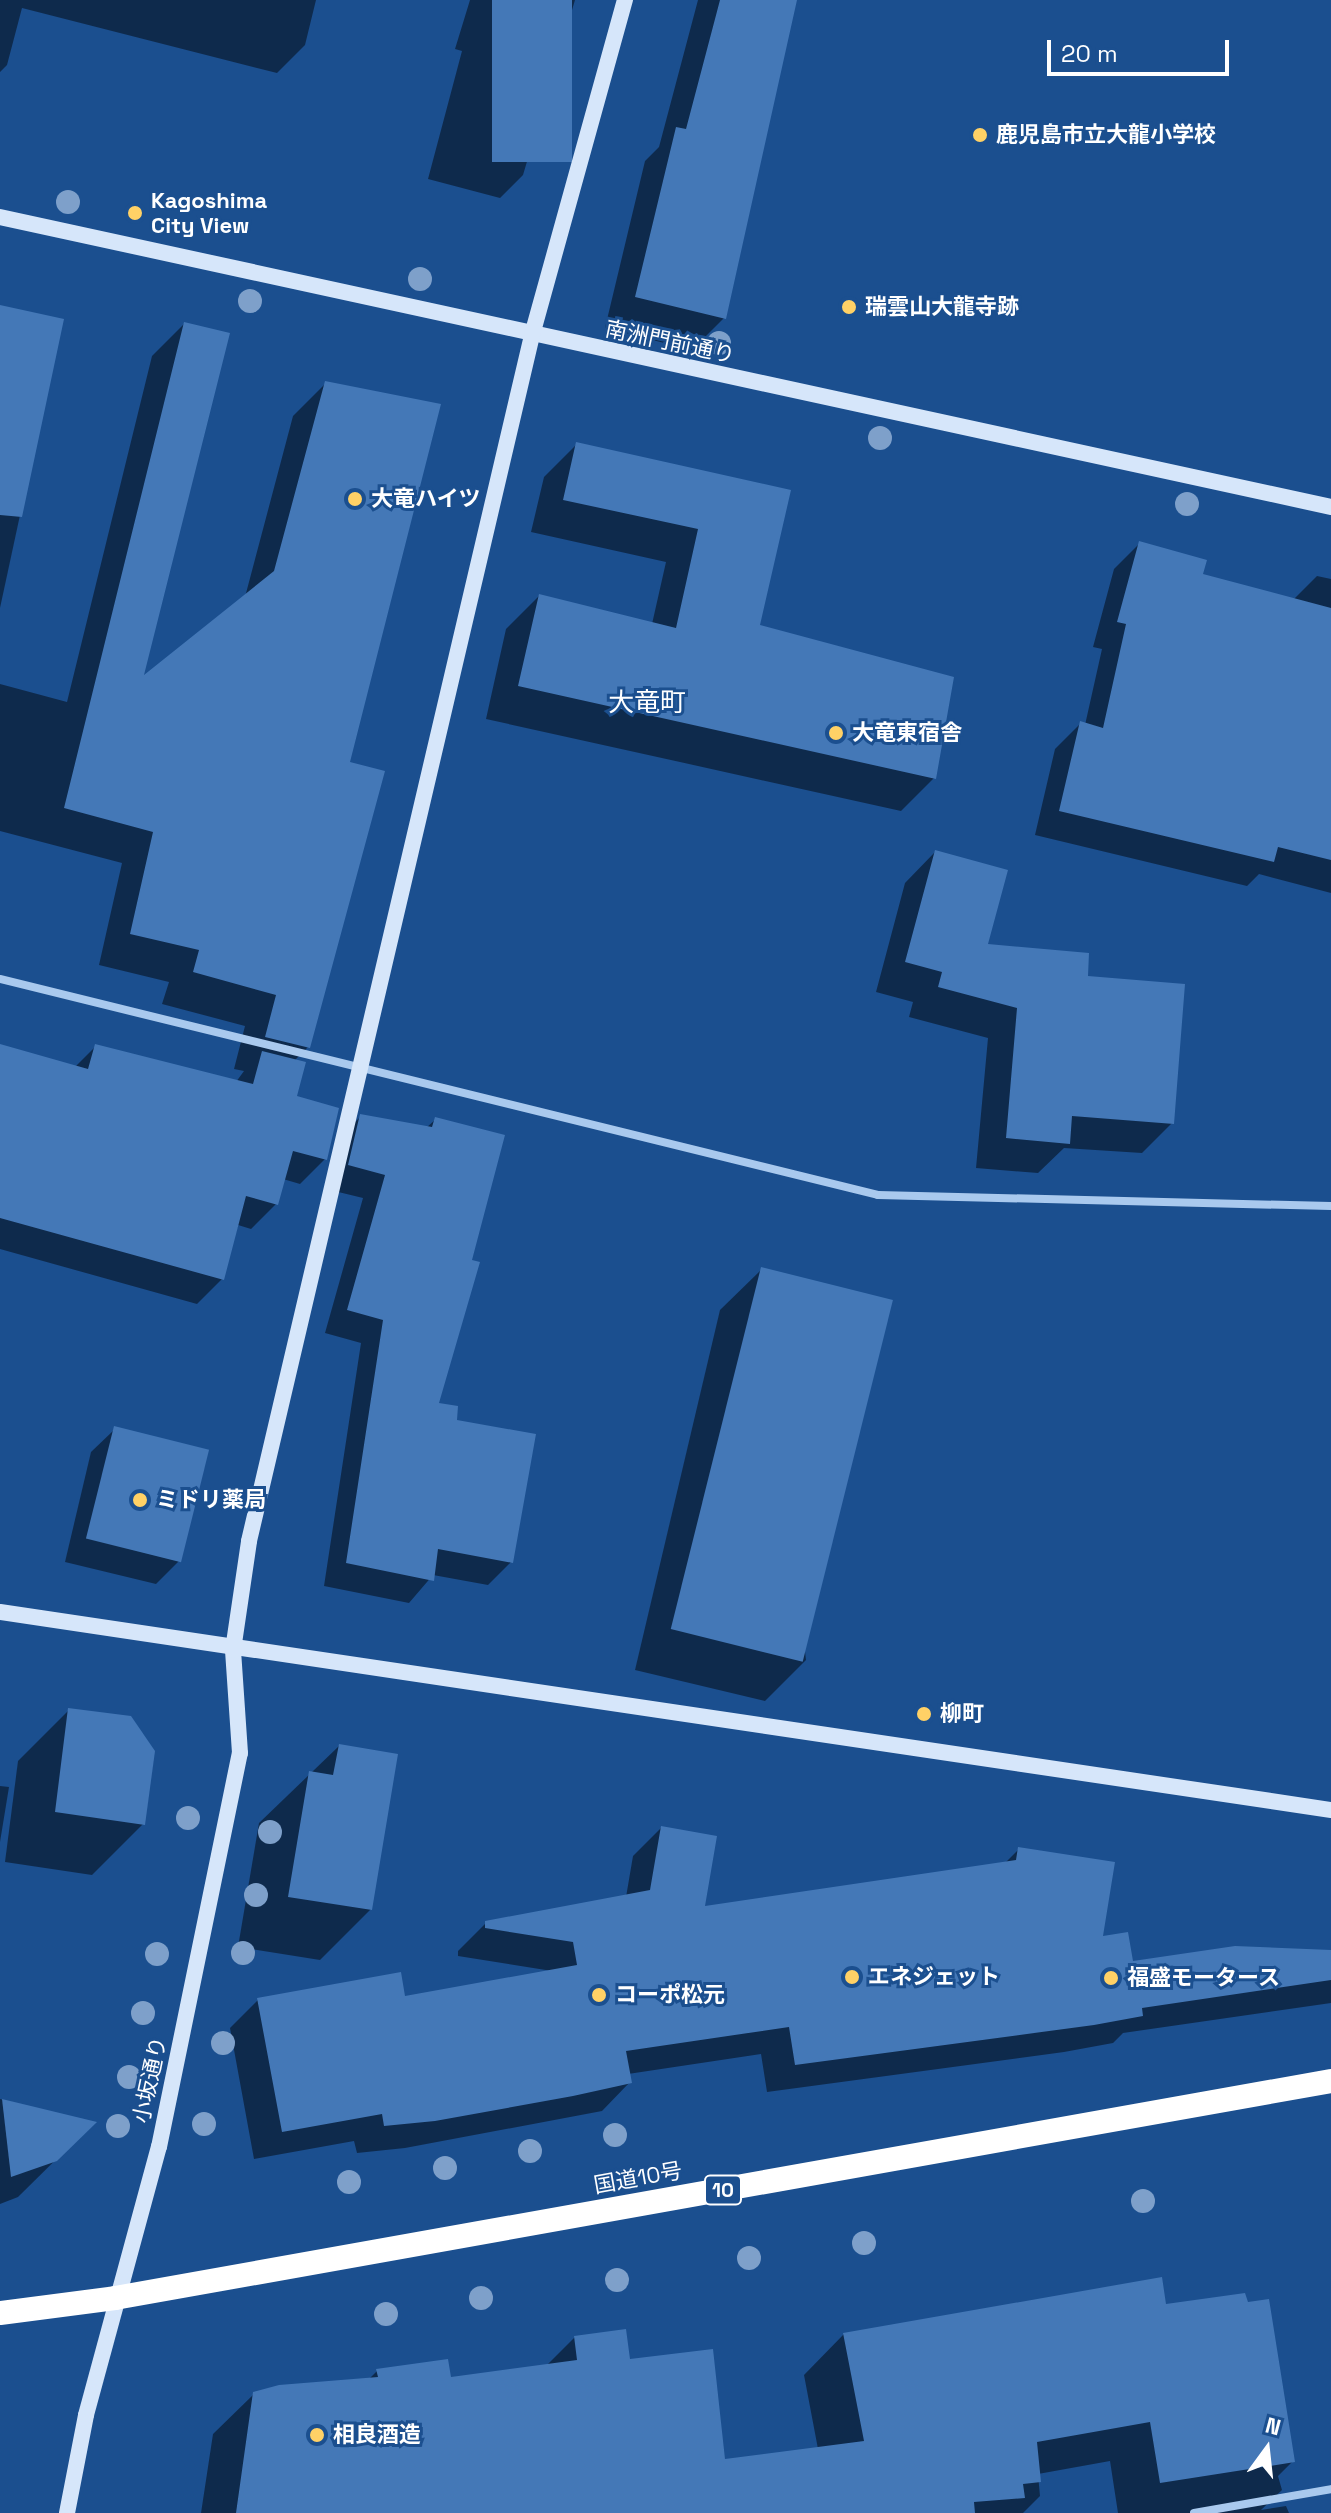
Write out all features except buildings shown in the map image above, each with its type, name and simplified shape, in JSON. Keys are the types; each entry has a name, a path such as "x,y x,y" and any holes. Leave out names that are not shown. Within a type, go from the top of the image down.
{"highway":[{"name":"国道10号","path":"0,2313 115,2298 1331,2081"}],"street":[{"name":"小坂通り","path":"67,2513 115,2298 159,2147 240,1753 233,1650 249,1541 532,335 625,0"},
{"name":"南洲門前通り","path":"0,217 1331,507"},
{"path":"0,979 878,1195 1331,1206"},
{"path":"0,1612 233,1650 1331,1810"},
{"path":"1194,2513 1331,2489"}],"place":[{"name":"鹿児島市立大龍小学校","path":"980,135"},
{"name":"Kagoshima City View","path":"135,213"},
{"name":"瑞雲山大龍寺跡","path":"849,307"},
{"name":"大竜ハイツ","path":"355,499"},
{"name":"大竜東宿舎","path":"836,733"},
{"name":"ミドリ薬局","path":"140,1500"},
{"name":"柳町","path":"924,1714"},
{"name":"エネジェット","path":"852,1977"},
{"name":"福盛モータース","path":"1111,1978"},
{"name":"コーポ松元","path":"599,1995"},
{"name":"相良酒造","path":"317,2435"}],"district":[{"name":"大竜町","path":"647,703"}]}
